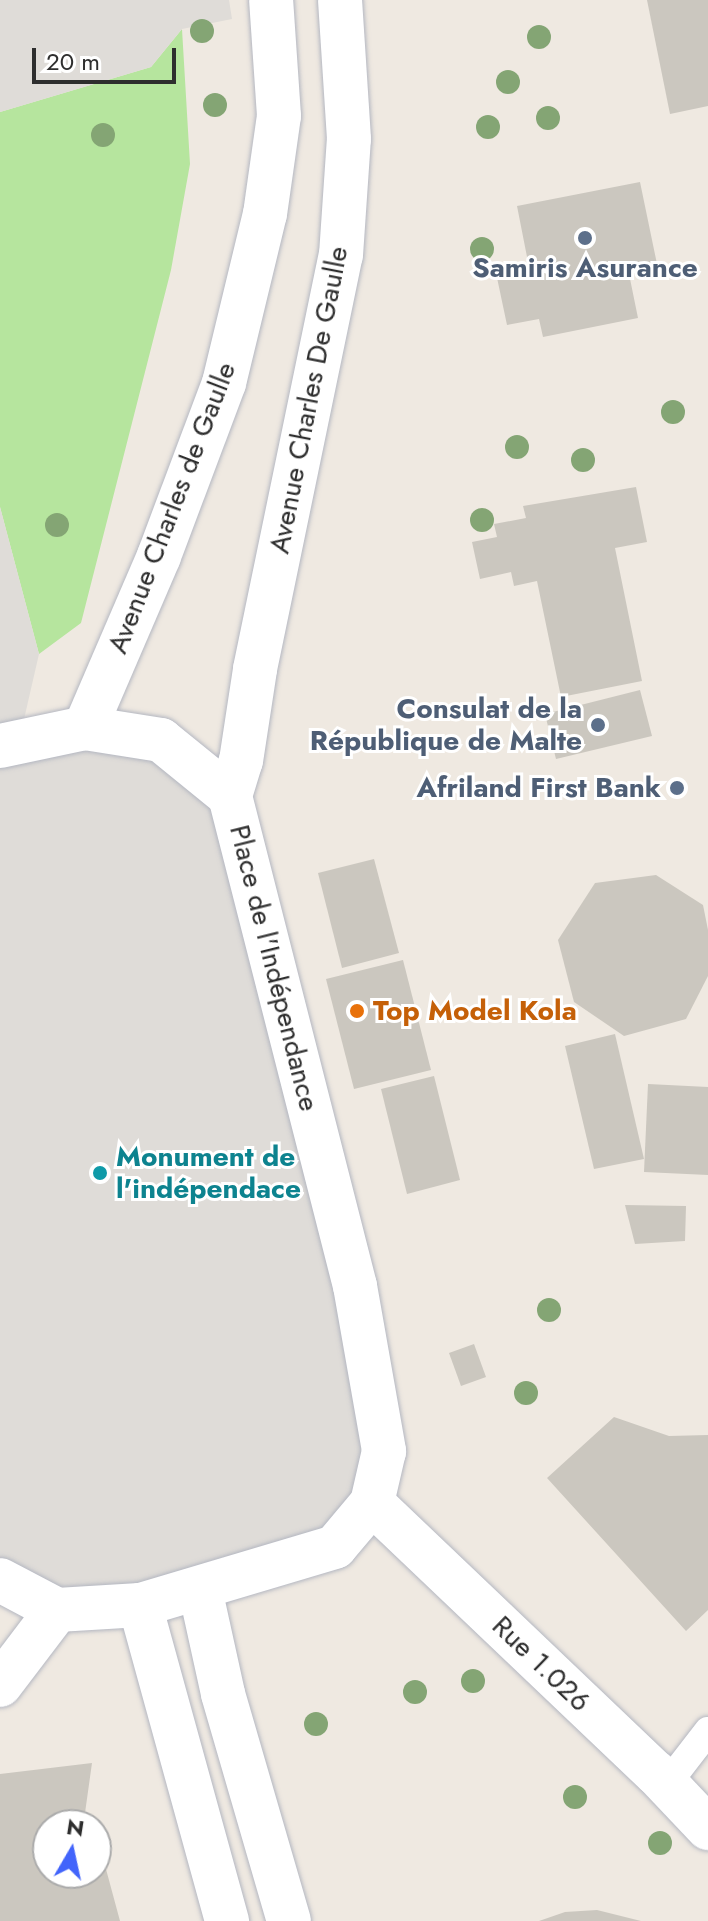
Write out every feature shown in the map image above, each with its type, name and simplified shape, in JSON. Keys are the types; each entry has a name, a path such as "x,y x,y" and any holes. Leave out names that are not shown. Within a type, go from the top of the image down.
{"main road":[{"name":"Avenue Charles de Gaulle","path":"85,728 159,556 224,383 265,214 279,116 271,0"},
{"name":"Avenue Charles De Gaulle","path":"230,796 241,761 255,669 341,255 349,139 340,0"},
{"name":"Place de l'Indépendance","path":"0,746 85,728 161,740 230,796 355,1286 384,1451 372,1503 335,1547 140,1605 57,1610"},
{"name":"Rue 1.026","path":"372,1503 667,1784 708,1828"},
{"path":"0,1580 57,1610 0,1685"},
{"path":"200,1589 223,1694 289,1921"},
{"path":"140,1605 227,1921"}],"lane":[{"path":"667,1784 708,1731"}],"green space":[{"path":"182,29 190,164 171,270 81,623 39,654 0,507 0,112 151,67"}],"shaded area":[{"path":"0,0 229,0 232,19 182,29 151,67 0,112"},
{"path":"0,507 39,654 19,741 85,728 230,796 384,1451 335,1547 140,1605 0,1580"}],"building":[{"path":"647,0 708,0 708,106 670,114"},
{"path":"640,182 657,264 628,269 638,318 543,337 539,319 507,325 496,273 529,267 517,206"},
{"path":"636,487 647,542 615,548 642,681 561,697 537,581 514,586 511,572 480,579 472,542 497,537 494,524 526,518 523,506"},
{"name":"Consulat de la République de Malte","path":"640,690 652,736 556,759 545,714"},
{"path":"374,859 399,953 342,968 318,873"},
{"path":"656,875 703,905 708,930 708,976 686,1019 624,1036 574,1002 558,940 595,883"},
{"path":"403,960 431,1070 354,1089 326,979"},
{"path":"615,1034 644,1159 594,1169 565,1046"},
{"path":"434,1076 460,1180 407,1194 381,1089"},
{"path":"648,1084 708,1087 708,1175 644,1172"},
{"path":"625,1205 686,1206 685,1241 635,1244"},
{"path":"474,1344 486,1377 461,1386 449,1353"},
{"path":"614,1417 669,1436 708,1435 708,1610 686,1631 547,1478"},
{"path":"92,1763 86,1809 32,1809 32,1889 111,1889 120,1921 0,1921 0,1774"},
{"path":"597,1910 641,1921 539,1921 565,1912"}],"place":[{"name":"Samiris Asurance","path":"585,238"},
{"name":"Consulat de la République de Malte","path":"598,725"},
{"name":"Afriland First Bank","path":"677,788"},
{"name":"Top Model Kola","path":"357,1011"},
{"name":"Monument de l'indépendace","path":"100,1173"}]}
